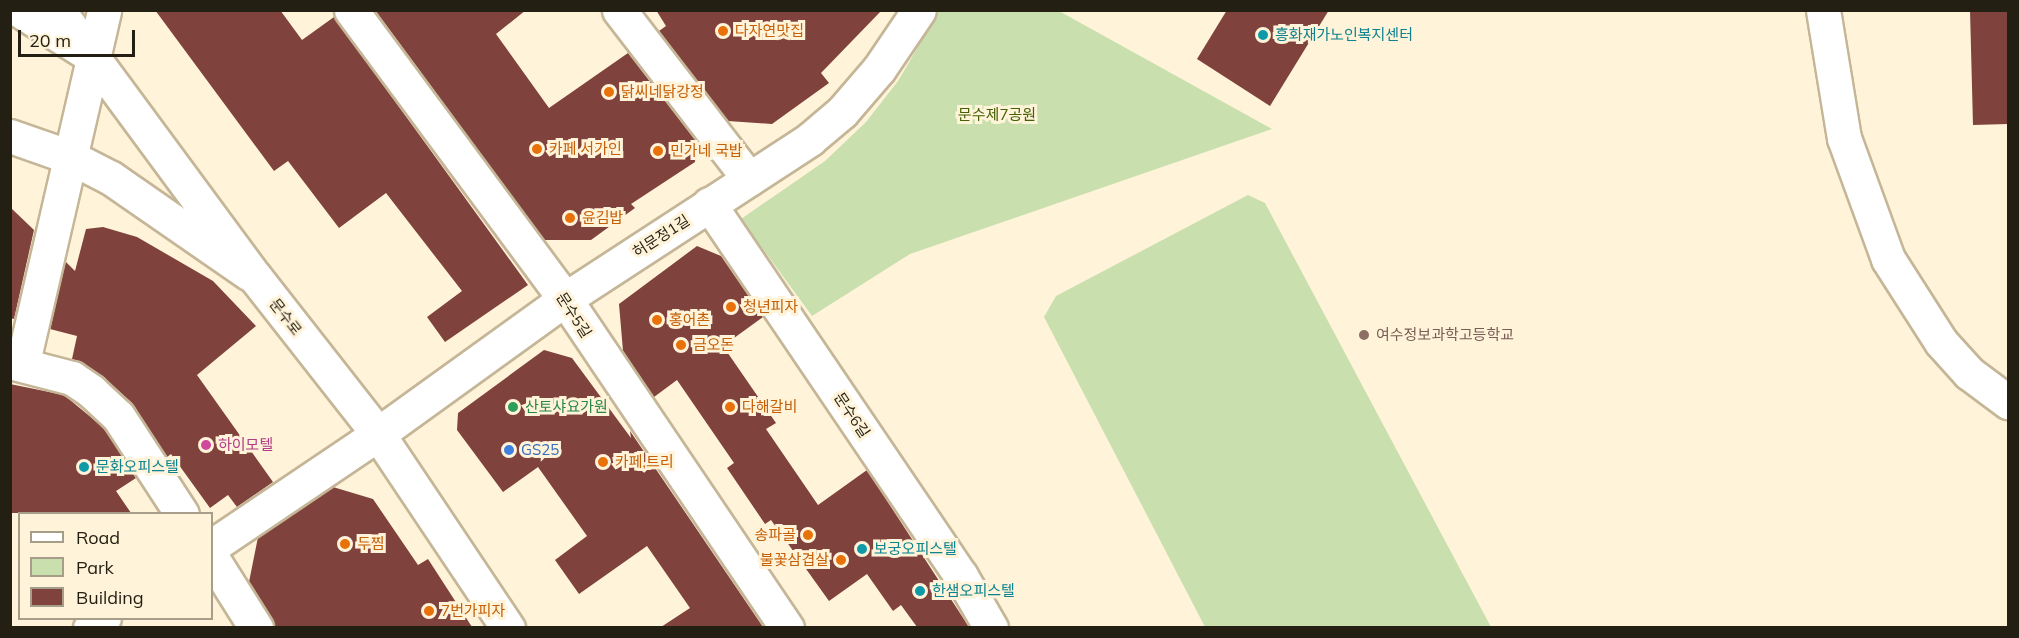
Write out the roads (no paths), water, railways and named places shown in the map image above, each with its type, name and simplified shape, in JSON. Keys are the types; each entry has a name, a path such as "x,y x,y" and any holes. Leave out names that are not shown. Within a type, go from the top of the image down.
{"street":[{"path":"19,10 93,57"},
{"name":"문수로","path":"58,10 255,278 378,434 508,627"},
{"path":"104,10 70,157 17,362 72,378 92,391 118,416 181,512"},
{"name":"문수5길","path":"351,10 565,299 787,627"},
{"path":"619,10 749,179"},
{"name":"허문정1길","path":"213,545 378,434 565,299 749,179 842,112 879,69 919,10"},
{"path":"1823,10 1844,138 1888,259 1941,342 1969,373 2008,402"},
{"path":"10,136 70,157 144,197 255,278"},
{"name":"문수6길","path":"709,204 961,576 991,627"},
{"path":"213,560 256,627"}],"place":[{"name":"다자연맛집","path":"723,31"},
{"name":"흥화재가노인복지센터","path":"1263,35"},
{"name":"닭씨네닭강정","path":"609,92"},
{"name":"카페 서가인","path":"537,149"},
{"name":"민가네 국밥","path":"658,151"},
{"name":"윤김밥","path":"570,218"},
{"name":"청년피자","path":"731,307"},
{"name":"홍어촌","path":"657,320"},
{"name":"여수정보과학고등학교","path":"1364,335"},
{"name":"금오돈","path":"681,345"},
{"name":"산토샤요가원","path":"513,407"},
{"name":"다해갈비","path":"730,407"},
{"name":"하이모텔","path":"206,445"},
{"name":"GS25","path":"509,450"},
{"name":"카페,트리","path":"603,462"},
{"name":"문화오피스텔","path":"84,467"},
{"name":"송파골","path":"808,535"},
{"name":"두찜","path":"345,544"},
{"name":"보궁오피스텔","path":"862,549"},
{"name":"불꽃삼겹살","path":"841,560"},
{"name":"한샘오피스텔","path":"920,591"},
{"name":"7번가피자","path":"429,611"}],"park label":[{"name":"문수제7공원","path":"997,115"}]}
